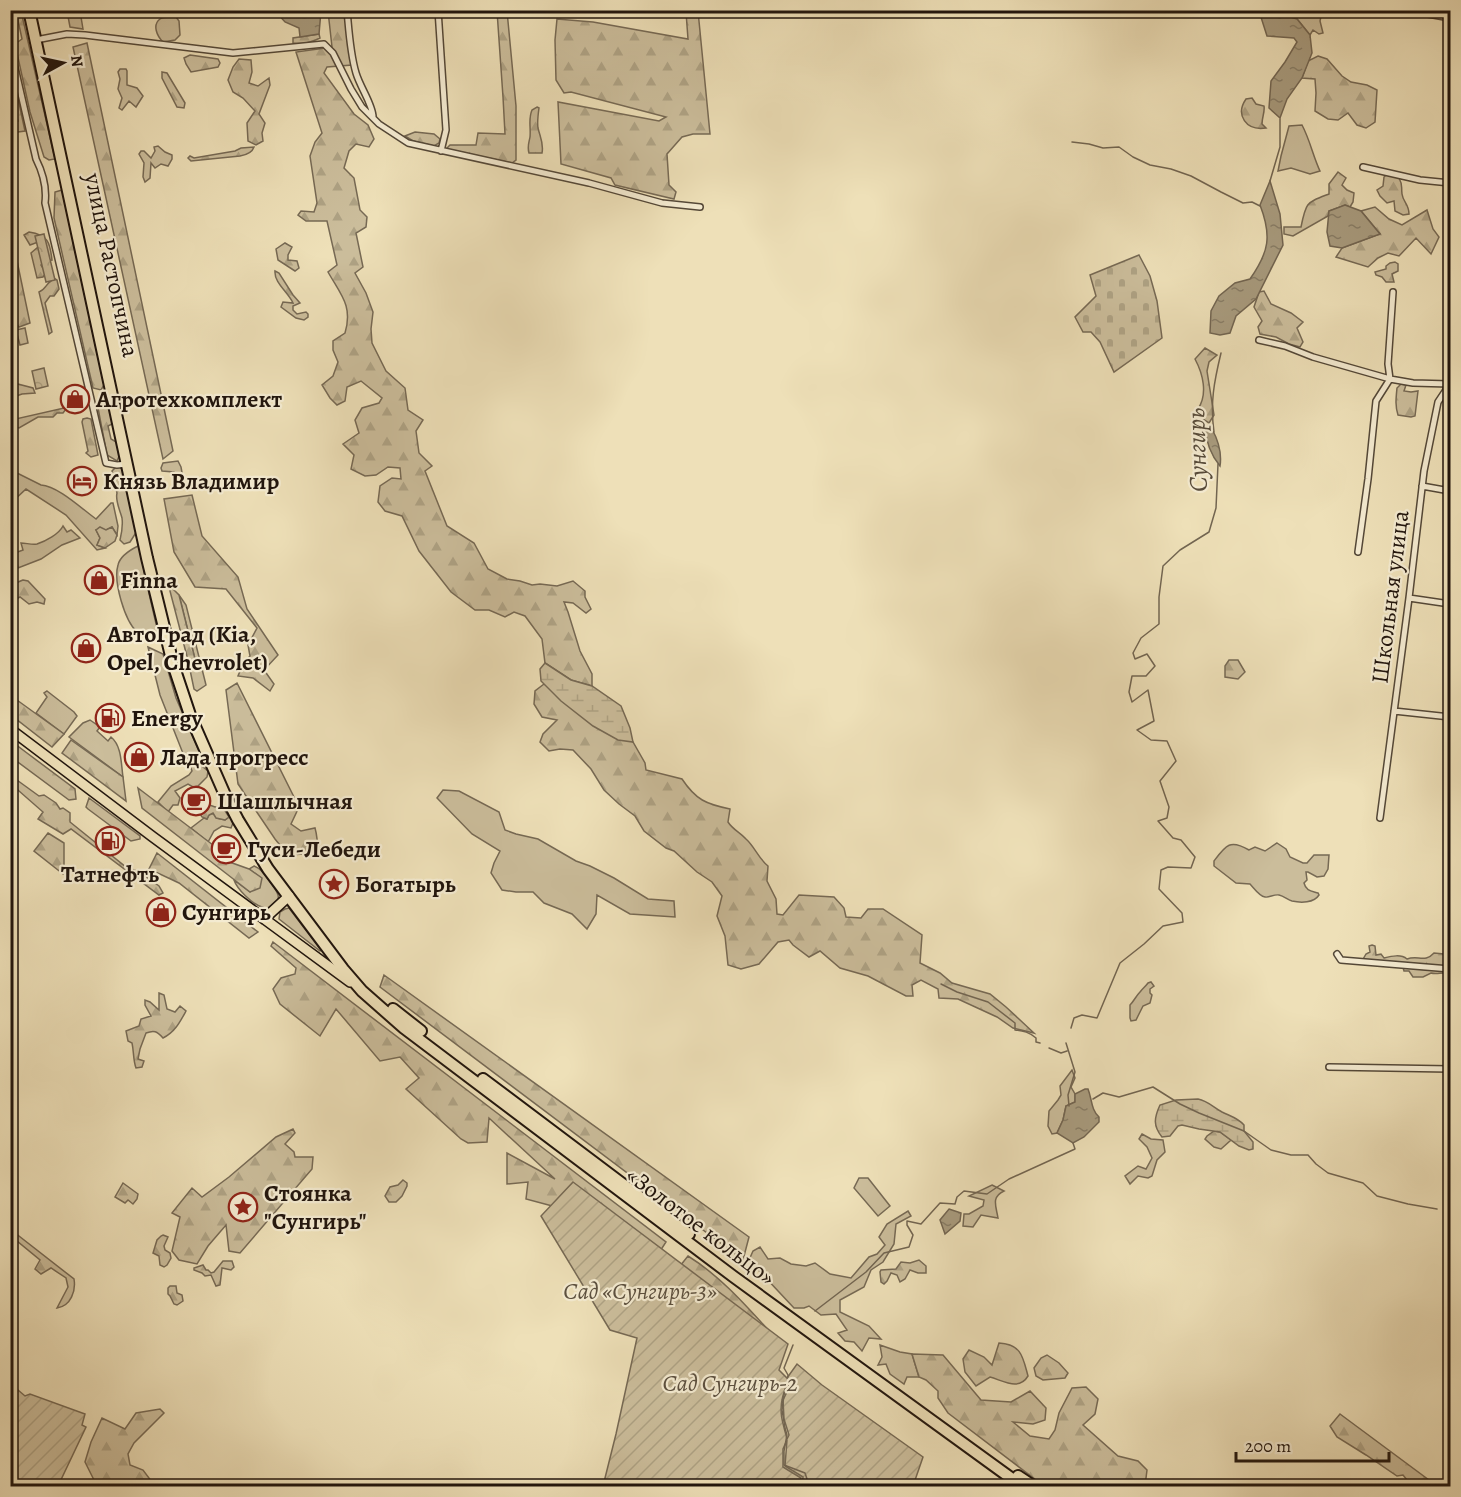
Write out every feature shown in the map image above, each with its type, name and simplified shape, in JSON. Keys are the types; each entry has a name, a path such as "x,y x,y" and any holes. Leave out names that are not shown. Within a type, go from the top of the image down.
{"highway":[{"name":"улица Растопчина","path":"28,10 164,627 173,664 190,715 218,782 268,869 362,991"},
{"name":"улица Растопчина","path":"35,10 156,570 179,663 194,709 230,793 289,896"},
{"name":"улица Растопчина","path":"323,943 384,1002 444,1049"},
{"name":"«Золотое кольцо»","path":"362,991 404,1028 673,1232 1022,1486"},
{"name":"«Золотое кольцо»","path":"444,1049 738,1272 1033,1486"}],"main road":[{"path":"10,729 362,991"},
{"path":"264,919 289,896"},
{"path":"312,954 323,951 323,943"}],"street":[{"path":"346,10 355,70 361,88 373,110 373,117"},
{"path":"438,10 446,130 441,151"},
{"path":"1406,10 1450,18"},
{"path":"41,39 67,34 85,35 233,53 324,45 333,53 362,107 379,124 408,143 589,183 662,203 700,207"},
{"name":"улица Растопчина","path":"10,46 36,159 42,170 46,192 45,203 106,463 127,464"},
{"path":"1362,167 1420,180 1450,183"},
{"path":"1358,552 1376,401 1390,379 1388,364 1393,292"},
{"path":"1259,340 1285,345 1313,357 1390,379 1413,383 1450,384"},
{"name":"Школьная улица","path":"1380,818 1422,486 1438,402 1450,384"},
{"path":"1422,486 1450,491"},
{"path":"1409,598 1450,604"},
{"path":"1394,711 1450,717"},
{"path":"1337,954 1341,960 1450,969"},
{"path":"1329,1067 1450,1069"}],"green space":[{"path":"16,11 21,11 55,159 49,160 44,157 30,112 15,44 22,39"},
{"path":"67,11 80,11 83,29 70,27"},
{"path":"328,11 344,11 352,65 327,67 324,73 354,114 368,125 374,139 369,147 356,144 349,151 344,168 354,178 360,210 367,217 366,227 356,233 363,267 355,273 373,312 372,343 386,371 405,388 408,410 423,420 416,431 419,453 432,466 425,471 447,526 474,543 488,569 507,579 532,585 557,586 573,581 585,591 585,597 591,609 586,613 573,603 564,602 580,651 592,674 592,686 571,680 545,663 542,639 525,616 514,612 505,617 489,610 475,610 451,592 419,551 402,516 385,511 378,502 380,486 392,478 401,479 400,468 388,467 376,475 365,476 351,469 354,455 343,444 359,433 355,420 362,408 379,403 382,398 361,381 347,387 345,401 337,405 322,385 333,376 338,362 333,350 333,341 345,333 348,315 341,294 328,272 337,265 327,221 306,221 298,215 301,211 314,212 317,203 310,156 315,142 322,133 296,52 332,47"},
{"path":"497,11 507,11 516,106 516,160 512,163 446,149 450,145 476,145 478,133 505,134"},
{"path":"682,11 698,11 710,134 693,134 682,137 667,154 669,185 676,192 674,199 615,185 611,178 561,164 558,102 659,121 666,117 571,92 564,93 556,80 557,19 593,22 688,39 686,12"},
{"path":"1286,11 1322,12 1320,21 1323,33 1319,34 1313,30 1310,35 1297,19 1284,15"},
{"path":"163,17 176,17 179,21 180,35 175,40 163,42 156,30 156,24"},
{"path":"319,34 320,38 313,41 293,43 293,38"},
{"path":"87,43 173,451 163,459 73,47"},
{"path":"190,55 218,59 220,63 218,67 191,72 184,58"},
{"path":"1318,56 1327,59 1342,76 1351,82 1367,85 1377,90 1375,122 1366,128 1357,125 1348,113 1338,120 1328,119 1315,111 1315,79 1302,78 1308,61"},
{"path":"239,59 251,60 252,72 249,83 258,86 269,78 270,85 259,114 265,123 262,133 263,141 256,145 248,141 247,123 255,111 243,98 233,92 228,80"},
{"path":"11,66 25,131 18,132 13,127 18,121 11,100"},
{"path":"120,69 127,71 127,85 137,88 143,96 136,107 129,101 122,110 119,108 122,98 118,89"},
{"path":"162,72 167,73 185,103 184,108 177,107 162,78"},
{"path":"1252,98 1256,104 1264,106 1262,124 1266,128 1253,127 1244,121 1243,105 1246,99"},
{"path":"539,108 538,126 542,153 529,153 530,117 532,110"},
{"path":"1302,125 1320,171 1310,174 1291,168 1278,171 1289,126"},
{"path":"415,132 434,134 440,139 439,143 434,146 413,141 405,136"},
{"path":"158,146 172,155 172,159 168,166 161,164 155,168 151,163 150,178 145,182 144,163 139,154 144,151 151,158 155,151 154,147"},
{"path":"254,147 249,153 240,156 191,161 188,158 190,156 194,158"},
{"path":"1338,172 1346,178 1342,185 1354,193 1350,207 1345,205 1329,211 1328,216 1293,236 1284,234 1284,227 1301,227 1308,204 1329,194 1329,184"},
{"path":"1387,174 1399,178 1409,214 1403,215 1395,211 1394,201 1387,203 1380,196 1377,190 1383,186 1384,177"},
{"path":"62,190 104,385 101,390 93,388 54,218 55,192"},
{"path":"1375,207 1389,219 1402,225 1427,210 1433,229 1439,237 1431,254 1416,238 1399,256 1388,253 1368,267 1336,257 1342,248 1380,234 1361,211"},
{"path":"29,232 44,237 50,248 52,260 44,261 41,265 46,273 43,277 37,278 31,253 38,247 38,242 30,245 24,235"},
{"path":"44,234 55,280 46,282 35,236"},
{"path":"285,243 292,247 288,260 297,261 299,268 295,271 278,260 276,249"},
{"path":"11,245 16,256 30,323 19,327 11,313 13,302"},
{"path":"1139,255 1150,276 1157,301 1162,338 1114,372 1100,342 1091,332 1083,332 1075,317 1096,296 1090,275"},
{"path":"1395,262 1398,264 1398,271 1392,274 1394,282 1386,282 1382,277 1376,275 1375,272 1386,269 1386,266"},
{"path":"275,271 279,273 300,303 293,306 293,310 297,314 306,312 308,314 304,320 296,318 281,307 283,302 293,303 277,280"},
{"path":"52,277 57,280 59,289 45,303 52,332 49,334 39,292 51,281"},
{"path":"1264,291 1271,304 1291,313 1303,322 1297,328 1303,342 1300,347 1276,337 1260,334 1258,327 1262,321 1254,307 1259,292"},
{"path":"25,328 28,343 20,345 16,330"},
{"path":"1205,348 1217,355 1209,362 1207,371 1214,415 1209,423 1201,418 1198,409 1204,391 1195,359"},
{"path":"44,368 48,386 36,389 32,371"},
{"path":"11,384 33,388 35,393 11,398"},
{"path":"1401,384 1406,385 1404,391 1418,391 1415,416 1398,415 1397,388"},
{"path":"105,405 113,413 112,424 108,426 111,439 118,443 120,454 117,461 107,455 98,408"},
{"path":"66,409 63,413 57,413 53,417 38,417 19,428 11,426 11,420"},
{"path":"87,418 91,419 98,455 91,457 86,453 88,451 82,422"},
{"path":"178,461 183,478 180,480 176,479 174,472 162,471 161,468 163,463"},
{"path":"119,467 123,469 137,531 130,542 124,544 120,540 122,518 112,471"},
{"path":"15,472 55,489 96,519 113,503 118,526 117,535 112,527 106,530 96,530 100,538 97,545 105,548 97,550 66,515 26,489 11,503 11,475"},
{"path":"192,495 202,536 238,577 247,609 278,655 264,670 274,684 270,691 253,678 238,676 244,662 250,656 248,645 257,628 226,589 195,587 174,552 164,499"},
{"path":"63,526 67,532 71,530 80,538 62,545 41,559 18,568 15,553 23,550 21,543 41,543"},
{"path":"100,527 106,530 112,527 117,535 115,541 105,548 97,545 100,538 96,530"},
{"path":"138,546 160,641 158,643 142,636 133,627 124,610 119,591 117,572 119,562"},
{"path":"23,580 28,581 45,599 44,604 37,602 29,604 20,597 16,599 11,595 14,585"},
{"path":"171,587 179,595 197,667 195,669 190,668 170,591"},
{"path":"179,595 186,605 206,685 197,691 194,689 190,668 197,667"},
{"path":"148,647 163,654 176,698 201,756 192,760 184,756 160,695"},
{"path":"1229,660 1238,660 1245,672 1238,679 1225,677 1225,666"},
{"path":"545,663 571,680 592,686 621,706 633,742 618,740 593,726 561,701 541,681 540,669"},
{"path":"237,683 299,807 291,824 301,831 315,828 321,853 288,855 238,784 226,690"},
{"path":"544,684 561,692 633,742 645,763 646,770 682,779 702,800 730,809 728,822 749,842 768,866 767,881 776,899 777,914 783,915 799,895 834,897 844,908 846,917 861,918 868,909 883,909 922,935 920,963 940,973 952,983 990,994 1034,1033 1013,1028 997,1017 958,999 939,998 938,989 921,980 912,985 913,996 906,996 868,976 840,968 820,951 809,957 789,940 778,942 759,964 741,969 728,965 725,936 717,916 722,896 712,882 674,851 666,848 644,831 635,816 604,790 591,769 573,750 549,751 540,742 543,734 557,720 542,717 534,704 535,691"},
{"path":"47,691 77,716 64,734 36,713 47,697 44,693"},
{"path":"10,695 64,734 52,747 11,715"},
{"path":"90,720 100,727 97,731 108,741 111,737 115,741 123,777 69,737 83,723"},
{"path":"71,740 123,777 126,801 62,753"},
{"path":"11,741 75,789 76,799 69,800 11,757"},
{"path":"198,763 208,771 207,777 198,786 193,787 188,784 175,791 180,798 178,805 173,805 168,812 158,802 171,786 189,775 192,771 190,766"},
{"path":"10,775 39,796 44,795 56,803 60,809 63,808 70,813 70,822 126,867 139,872 159,886 163,893 159,895 71,829 63,834 38,819 43,812 11,784"},
{"path":"138,788 213,845 213,850 224,860 249,869 262,878 260,888 250,892 142,808"},
{"path":"443,790 459,791 499,812 505,830 538,839 576,861 614,878 648,899 674,901 675,917 630,914 597,895 596,914 587,929 572,914 544,903 533,892 502,890 491,873 500,851 472,834 437,798"},
{"path":"89,798 140,836 140,839 131,841 88,809 86,807"},
{"path":"204,803 215,807 222,806 229,817 225,820 216,818 213,813 207,819 202,817 196,808"},
{"path":"213,813 217,818 225,820 231,818 233,823 231,828 222,826 214,831 208,842 191,828"},
{"path":"48,833 64,843 64,867 70,871 63,874 34,851"},
{"path":"1277,843 1286,849 1290,857 1303,863 1307,863 1314,855 1329,855 1328,869 1324,876 1317,877 1306,872 1305,886 1318,893 1317,898 1299,902 1279,895 1263,896 1250,884 1236,883 1214,866 1214,861 1229,845 1237,845 1249,850 1255,847 1265,851"},
{"path":"157,853 258,932 249,938 179,883 149,869"},
{"path":"254,866 264,873 277,893 276,904 271,907 265,908 254,903 242,892 234,880 250,892 261,878 249,869"},
{"path":"289,908 320,951 279,919 280,912"},
{"path":"273,942 666,1242 655,1259 676,1271 688,1256 714,1275 783,1346 556,1207 526,1199 528,1182 507,1184 507,1153 555,1179 489,1118 487,1142 468,1143 461,1139 406,1089 419,1078 400,1057 380,1061 336,1009 320,1036 280,1004 273,989 281,978 295,974 296,968 271,946"},
{"path":"1369,946 1375,946 1376,955 1381,954 1384,958 1402,956 1407,959 1428,958 1434,953 1444,954 1445,959 1450,955 1450,967 1362,961 1370,952"},
{"path":"1403,967 1450,971 1450,974 1431,973 1423,977 1413,977 1409,971 1404,971"},
{"path":"384,975 749,1237 743,1260 380,987"},
{"path":"1151,982 1154,986 1150,989 1152,995 1150,1003 1143,1006 1136,1020 1131,1021 1130,1005 1142,989"},
{"path":"159,993 164,995 167,1009 175,1012 180,1006 186,1011 174,1030 167,1036 163,1038 155,1032 146,1033 138,1059 144,1061 142,1067 136,1068 132,1043 128,1041 126,1031 139,1026 141,1019 151,1016 145,1000 159,1010"},
{"path":"1072,1070 1075,1078 1071,1087 1075,1094 1075,1102 1066,1106 1057,1133 1052,1134 1048,1126 1049,1111 1061,1095 1060,1086"},
{"path":"1198,1099 1242,1123 1244,1131 1253,1142 1253,1149 1249,1150 1239,1146 1220,1132 1182,1125 1178,1126 1170,1136 1162,1137 1155,1122 1160,1105 1176,1100"},
{"path":"293,1129 295,1133 285,1144 294,1152 295,1157 313,1157 312,1169 240,1253 229,1251 226,1225 208,1246 197,1264 179,1260 172,1251 180,1217 172,1213 192,1188 202,1197 276,1137"},
{"path":"1214,1131 1220,1132 1231,1140 1221,1149 1214,1147 1205,1139"},
{"path":"1142,1134 1151,1139 1163,1140 1165,1152 1157,1160 1152,1176 1148,1178 1138,1176 1130,1184 1125,1176 1138,1166 1146,1169 1152,1158 1147,1147 1139,1139"},
{"path":"859,1178 868,1178 890,1206 878,1216 854,1188"},
{"path":"403,1180 407,1186 402,1196 396,1202 389,1202 385,1196 390,1187 398,1185"},
{"path":"573,1182 788,1344 779,1370 787,1378 797,1364 822,1385 923,1457 913,1486 802,1486 803,1477 785,1466 787,1440 783,1449 783,1467 801,1478 800,1486 603,1486 637,1338 610,1330 541,1216","holes":["787,1381 789,1388 783,1400 784,1419 789,1435 787,1439 781,1411 782,1400"]},
{"path":"123,1183 138,1194 133,1204 128,1200 125,1203 115,1197"},
{"path":"992,1185 1004,1191 996,1199 998,1218 981,1215 973,1227 963,1226 964,1214 969,1214 983,1206 984,1200 969,1196"},
{"path":"908,1211 911,1216 896,1224 894,1244 883,1262 871,1270 864,1287 840,1300 840,1312 869,1326 881,1339 869,1338 862,1351 854,1342 845,1341 838,1333 847,1330 836,1314 821,1315 809,1306 794,1308 749,1260 753,1251 760,1247 768,1259 780,1258 791,1264 806,1266 815,1263 830,1274 851,1278 869,1257 877,1254 885,1245 879,1237 887,1224"},
{"path":"10,1229 74,1279 73,1293 62,1307 57,1308 68,1287 66,1278 51,1268 41,1274 35,1269 40,1260 11,1236"},
{"path":"163,1235 168,1237 164,1246 171,1258 164,1267 160,1265 159,1256 153,1253 157,1240"},
{"path":"919,1260 926,1266 926,1273 910,1270 905,1279 900,1282 897,1275 891,1273 884,1284 881,1282 881,1270 896,1269 901,1262 910,1263"},
{"path":"223,1261 232,1261 234,1267 231,1270 222,1268 220,1285 216,1286 211,1275 205,1276 194,1270 203,1265 211,1273"},
{"path":"170,1286 176,1286 177,1293 182,1295 183,1301 177,1305 168,1294"},
{"path":"999,1343 1017,1349 1023,1358 1028,1376 1024,1381 1016,1384 990,1377 976,1386 965,1372 963,1359 969,1350 984,1357 992,1365"},
{"path":"880,1345 912,1354 919,1377 907,1377 904,1384 890,1374 886,1364 878,1365 882,1357"},
{"path":"912,1354 943,1355 981,1400 1011,1402 1030,1391 1046,1408 1045,1420 1033,1424 1013,1422 1030,1436 1049,1439 1072,1388 1086,1387 1098,1399 1095,1414 1083,1425 1118,1456 1138,1461 1147,1470 1145,1486 1044,1486 948,1413 938,1398 938,1391 919,1377"},
{"path":"1047,1355 1068,1373 1065,1378 1043,1380 1036,1376 1034,1368 1041,1358"},
{"path":"11,1384 25,1396 30,1394 85,1414 82,1425 86,1427 58,1486 11,1486"},
{"path":"160,1409 164,1413 134,1443 128,1454 130,1465 143,1470 155,1486 97,1486 85,1462 102,1418 125,1429 136,1413"},
{"path":"1340,1414 1437,1486 1412,1486 1403,1475 1397,1476 1337,1437 1330,1426"}],"water":[{"path":"276,11 321,11 319,34 300,37 299,28 285,22"},
{"path":"1259,11 1275,11 1275,17 1284,15 1297,19 1310,35 1312,53 1302,78 1287,99 1280,118 1269,108 1271,81 1297,42 1294,38 1267,36"},
{"path":"1270,181 1280,214 1283,245 1256,299 1236,316 1230,333 1220,335 1210,333 1211,311 1219,296 1235,283 1250,279 1265,252 1267,235 1260,205"},
{"path":"1345,205 1361,211 1380,234 1342,248 1330,246 1327,232 1329,211"},
{"path":"1205,427 1212,429 1216,438 1220,451 1220,466 1209,448"},
{"path":"1088,1089 1099,1122 1084,1137 1073,1143 1057,1133 1066,1106 1075,1102 1075,1094"},
{"path":"949,1209 961,1213 960,1221 945,1234 940,1220"}],"waterway":[{"name":"Сунгирь","path":"1270,181 1280,147 1280,119"},
{"path":"1072,142 1103,148 1119,147 1150,165 1191,176 1243,203 1252,202 1260,206"},
{"name":"Сунгирь","path":"1214,432 1213,392 1221,353"},
{"name":"Сунгирь","path":"1071,1028 1074,1018 1082,1015 1097,1018 1120,963 1163,926 1183,922 1182,913 1159,889 1161,870 1168,867 1191,868 1195,857 1181,840 1173,838 1158,821 1167,818 1169,807 1160,781 1176,761 1167,741 1151,740 1137,730 1154,721 1148,690 1132,702 1129,692 1132,676 1146,676 1155,666 1147,654 1135,659 1133,653 1141,638 1159,624 1159,597 1163,566 1180,550 1209,532 1216,508 1218,464"},
{"path":"941,984 988,1002 1015,1023 1015,1030 1029,1033 1036,1038 1036,1042 1040,1043"},
{"name":"Сунгирь","path":"1066,1043 1075,1072 1068,1095 1069,1106"},
{"path":"1049,1048 1061,1053 1067,1051"},
{"path":"1093,1099 1103,1093 1119,1097 1153,1087 1180,1104 1244,1131 1271,1150 1291,1155 1308,1155 1328,1173 1363,1183 1377,1196 1437,1209"},
{"name":"Сунгирь","path":"815,1311 866,1272 884,1253 909,1247 913,1235 907,1221 921,1224 940,1203 955,1204 957,1197 964,1191 987,1194 1009,1179 1075,1149 1073,1143"},
{"name":"Сунгирь","path":"793,1345 784,1368 788,1375 782,1410 787,1435 784,1465 805,1473 807,1479 805,1486"}],"place":[{"name":"Агротехкомплект","path":"75,399"},
{"name":"Князь Владимир","path":"82,481"},
{"name":"Finna","path":"99,580"},
{"name":"АвтоГрад (Kia, Opel, Chevrolet)","path":"86,648"},
{"name":"Energy","path":"110,718"},
{"name":"Лада прогресс","path":"139,757"},
{"name":"Шашлычная","path":"196,801"},
{"name":"Татнефть","path":"110,841"},
{"name":"Гуси-Лебеди","path":"226,849"},
{"name":"Богатырь","path":"334,884"},
{"name":"Сунгирь","path":"161,912"},
{"name":"Стоянка \"Сунгирь\"","path":"243,1207"}],"park label":[{"name":"Сад «Сунгирь-3»","path":"640,1291"},
{"name":"Сад Сунгирь-2","path":"730,1383"}]}
